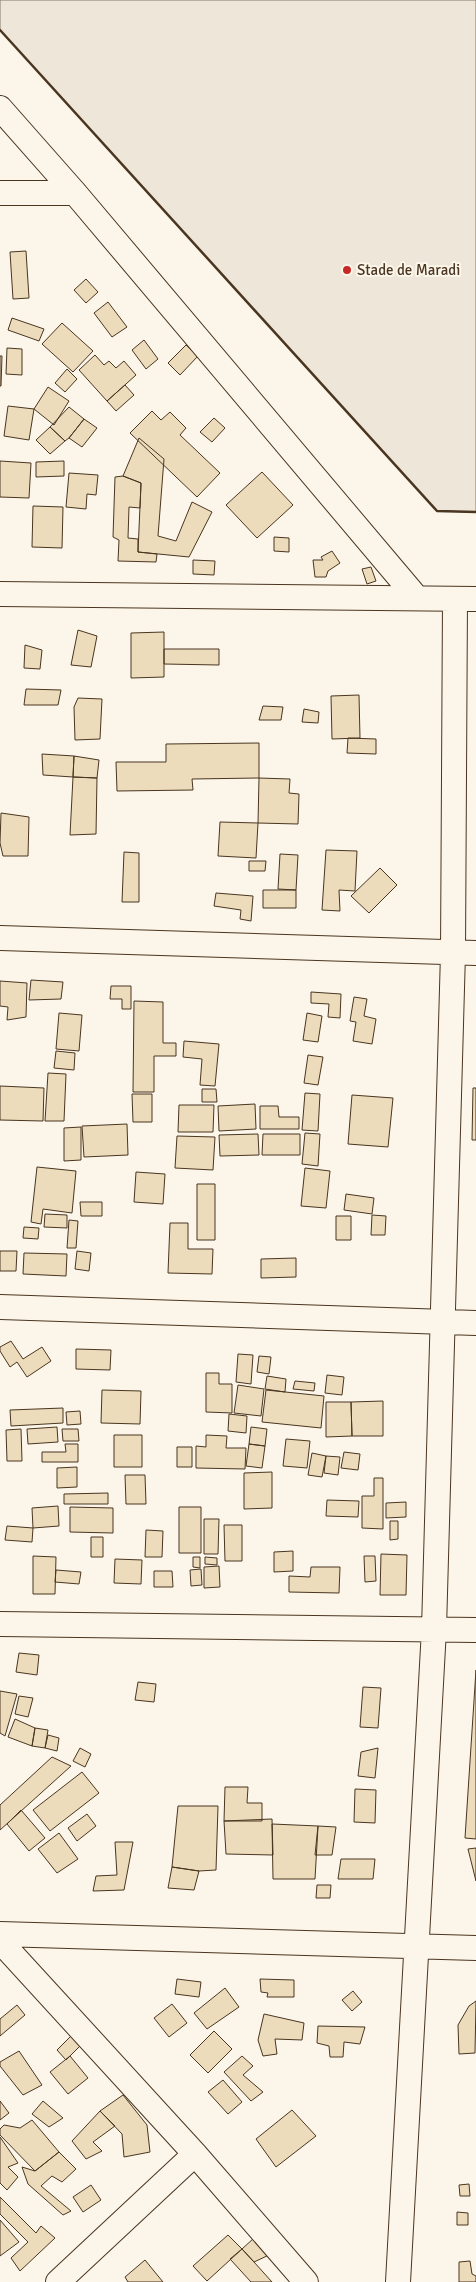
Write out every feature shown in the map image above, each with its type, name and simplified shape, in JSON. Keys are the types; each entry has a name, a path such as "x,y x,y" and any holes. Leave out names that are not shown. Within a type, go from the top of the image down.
{"street":[{"path":"0,108 75,193 416,597"},
{"path":"0,193 75,193"},
{"path":"0,594 466,599 452,953 434,1629 398,2282"},
{"path":"0,938 476,953"},
{"path":"0,1308 476,1323"},
{"path":"0,1624 476,1630"},
{"path":"0,1934 476,1948"},
{"path":"0,1941 194,2154 306,2282"},
{"path":"58,2282 194,2154"}],"shaded area":[{"name":"Stade de Maradi","path":"0,0 476,0 476,512 437,511 0,30"}],"building":[{"path":"26,251 29,298 13,299 10,252"},
{"path":"86,279 98,292 86,303 74,290"},
{"path":"108,302 127,327 112,337 94,313"},
{"path":"12,318 44,329 39,341 8,330"},
{"path":"62,323 93,351 73,372 42,344"},
{"path":"144,340 158,359 146,369 132,350"},
{"path":"186,345 198,356 180,375 168,363"},
{"path":"7,348 22,349 22,375 6,374"},
{"path":"95,355 104,365 109,361 116,368 124,361 136,375 107,401 79,370"},
{"path":"0,356 2,356 1,386 0,386"},
{"path":"67,369 77,379 65,392 55,383"},
{"path":"125,385 134,395 116,411 107,401"},
{"path":"48,387 69,401 54,425 34,409"},
{"path":"8,406 34,409 29,440 4,436"},
{"path":"69,407 84,419 65,441 50,427"},
{"path":"152,411 161,420 170,412 186,428 180,435 220,473 197,497 130,433"},
{"path":"214,418 225,428 212,442 200,432"},
{"path":"84,419 97,428 82,447 69,438"},
{"path":"50,427 65,441 50,454 36,440"},
{"path":"139,438 164,459 158,536 176,541 192,502 212,512 189,557 138,552 141,483 123,476"},
{"path":"0,461 31,463 29,498 0,497"},
{"path":"64,461 64,476 36,477 36,462"},
{"path":"262,472 293,505 257,538 226,505"},
{"path":"69,473 98,475 96,495 87,494 86,509 66,507"},
{"path":"123,476 141,483 140,508 129,507 128,538 138,539 138,552 157,554 156,562 118,561 119,540 113,537 115,477"},
{"path":"33,506 63,507 62,548 32,547"},
{"path":"274,537 289,538 289,552 274,551"},
{"path":"332,551 340,563 328,571 326,577 315,577 313,560 323,560 321,557"},
{"path":"193,560 215,561 214,575 193,574"},
{"path":"371,567 376,581 367,584 362,569"},
{"path":"78,630 97,636 91,667 71,665"},
{"path":"164,632 164,677 131,678 131,633"},
{"path":"25,645 42,650 40,669 24,668"},
{"path":"164,649 219,649 219,665 164,664"},
{"path":"26,689 61,690 58,705 24,705"},
{"path":"359,695 360,738 332,739 331,696"},
{"path":"78,698 102,699 100,739 75,740 74,707"},
{"path":"263,706 283,707 281,720 259,720"},
{"path":"304,709 319,712 318,723 302,722"},
{"path":"348,738 376,739 376,754 347,753"},
{"path":"259,743 259,778 192,779 193,790 117,791 116,762 166,762 166,744"},
{"path":"42,754 74,756 73,777 43,775"},
{"path":"74,756 99,760 97,778 73,777"},
{"path":"73,777 97,778 96,834 70,835"},
{"path":"259,778 290,779 289,793 299,794 298,824 258,823"},
{"path":"1,813 29,817 28,856 3,856 0,843"},
{"path":"220,822 258,823 256,858 218,856"},
{"path":"326,850 357,851 355,891 339,890 340,911 322,910"},
{"path":"124,852 139,853 139,902 122,902"},
{"path":"280,854 298,855 296,890 278,889"},
{"path":"249,861 266,861 265,871 249,871"},
{"path":"380,868 397,885 369,913 351,896"},
{"path":"263,890 296,890 296,908 263,908"},
{"path":"216,893 253,896 251,921 240,919 241,910 214,906"},
{"path":"31,980 63,982 61,999 29,1000"},
{"path":"0,981 27,983 26,1017 7,1020 8,1007 0,1006"},
{"path":"111,986 131,986 131,1009 122,1009 122,999 110,999"},
{"path":"311,992 341,994 340,1018 328,1017 329,1004 311,1003"},
{"path":"354,997 367,999 364,1016 376,1019 372,1044 353,1041 356,1022 350,1021"},
{"path":"134,1001 163,1002 163,1043 176,1043 176,1056 154,1056 154,1092 133,1092"},
{"path":"59,1013 82,1015 79,1051 56,1049"},
{"path":"307,1013 322,1016 318,1042 303,1040"},
{"path":"184,1041 219,1044 215,1086 200,1085 202,1059 183,1057"},
{"path":"56,1051 75,1053 74,1070 54,1068"},
{"path":"308,1055 323,1057 318,1085 304,1083"},
{"path":"48,1073 66,1074 64,1121 45,1121"},
{"path":"0,1086 44,1088 43,1121 0,1120"},
{"path":"473,1088 476,1088 476,1140 472,1140"},
{"path":"202,1089 216,1089 217,1102 202,1102"},
{"path":"305,1093 320,1094 318,1131 302,1130"},
{"path":"132,1094 152,1094 152,1122 133,1122"},
{"path":"352,1095 393,1098 388,1147 348,1144"},
{"path":"255,1104 256,1129 219,1131 218,1106"},
{"path":"179,1105 214,1105 213,1132 178,1132"},
{"path":"260,1106 278,1106 279,1117 299,1117 299,1129 260,1129"},
{"path":"127,1124 128,1155 84,1157 82,1126"},
{"path":"81,1127 81,1160 64,1161 64,1128"},
{"path":"305,1133 320,1134 318,1166 302,1164"},
{"path":"258,1134 259,1155 220,1156 219,1135"},
{"path":"263,1134 300,1134 300,1155 262,1155"},
{"path":"177,1136 215,1137 213,1170 175,1168"},
{"path":"37,1167 76,1171 72,1213 43,1209 41,1224 31,1222"},
{"path":"305,1168 330,1171 326,1208 301,1206"},
{"path":"136,1172 165,1174 163,1204 134,1202"},
{"path":"197,1184 215,1184 215,1240 197,1240"},
{"path":"346,1194 374,1198 372,1214 344,1210"},
{"path":"80,1202 102,1202 102,1216 81,1216"},
{"path":"45,1214 67,1215 67,1228 44,1227"},
{"path":"372,1215 386,1216 385,1235 371,1235"},
{"path":"336,1216 351,1216 351,1240 336,1240"},
{"path":"69,1220 78,1221 76,1248 67,1248"},
{"path":"170,1223 188,1223 188,1249 213,1249 212,1274 168,1273"},
{"path":"24,1227 39,1228 38,1239 23,1238"},
{"path":"0,1251 17,1251 16,1271 0,1271"},
{"path":"77,1251 91,1253 89,1271 75,1269"},
{"path":"24,1253 67,1254 66,1276 23,1274"},
{"path":"296,1258 296,1277 261,1278 261,1259"},
{"path":"11,1341 23,1359 42,1347 51,1361 27,1377 17,1362 10,1367 0,1351 0,1347"},
{"path":"76,1349 111,1350 110,1370 76,1369"},
{"path":"238,1354 253,1355 251,1384 236,1382"},
{"path":"259,1356 271,1357 269,1374 257,1372"},
{"path":"206,1373 219,1373 219,1384 232,1384 232,1413 206,1412"},
{"path":"327,1375 344,1377 342,1395 325,1393"},
{"path":"267,1376 286,1379 285,1392 265,1389"},
{"path":"295,1381 315,1383 314,1391 293,1389"},
{"path":"238,1385 264,1389 261,1416 234,1413"},
{"path":"102,1390 141,1391 140,1424 101,1423"},
{"path":"266,1390 324,1396 321,1428 262,1422"},
{"path":"383,1401 383,1436 352,1436 351,1402"},
{"path":"326,1402 351,1402 352,1436 326,1437"},
{"path":"63,1408 63,1423 11,1426 10,1410"},
{"path":"80,1411 81,1424 67,1425 66,1412"},
{"path":"229,1414 247,1416 246,1433 228,1431"},
{"path":"57,1427 58,1442 28,1444 27,1429"},
{"path":"251,1427 267,1429 265,1446 249,1444"},
{"path":"21,1429 22,1461 7,1461 6,1430"},
{"path":"62,1429 78,1429 79,1441 63,1441"},
{"path":"114,1435 142,1435 142,1467 114,1467"},
{"path":"206,1435 227,1436 226,1448 246,1448 245,1469 196,1468 196,1446 206,1447"},
{"path":"286,1439 310,1441 307,1468 283,1466"},
{"path":"65,1444 78,1444 78,1462 42,1462 42,1452 66,1452"},
{"path":"249,1444 265,1446 262,1468 246,1466"},
{"path":"177,1447 192,1447 192,1467 177,1467"},
{"path":"344,1452 360,1454 358,1470 341,1468"},
{"path":"312,1453 326,1456 322,1477 308,1475"},
{"path":"326,1456 340,1457 338,1475 324,1473"},
{"path":"77,1467 77,1487 57,1488 57,1468"},
{"path":"272,1472 272,1508 244,1509 244,1473"},
{"path":"125,1475 145,1475 146,1504 126,1504"},
{"path":"374,1478 383,1478 383,1529 362,1528 362,1496 374,1496"},
{"path":"108,1493 108,1504 64,1504 64,1494"},
{"path":"327,1500 359,1501 358,1517 326,1516"},
{"path":"406,1502 406,1517 386,1518 386,1503"},
{"path":"58,1506 59,1526 33,1528 32,1508"},
{"path":"70,1507 113,1508 113,1533 70,1532"},
{"path":"179,1507 201,1507 201,1553 179,1553"},
{"path":"204,1519 219,1519 218,1554 204,1554"},
{"path":"390,1521 398,1521 398,1539 390,1540"},
{"path":"224,1525 242,1525 242,1561 225,1561"},
{"path":"7,1526 33,1528 32,1542 5,1540"},
{"path":"146,1530 163,1531 162,1557 145,1557"},
{"path":"91,1537 103,1537 103,1557 91,1557"},
{"path":"293,1551 293,1571 274,1572 274,1552"},
{"path":"381,1554 407,1555 406,1595 380,1595"},
{"path":"33,1556 56,1557 55,1594 33,1594"},
{"path":"364,1556 375,1556 376,1581 365,1582"},
{"path":"193,1557 200,1557 200,1568 193,1567"},
{"path":"205,1557 217,1558 217,1565 205,1564"},
{"path":"115,1559 142,1560 141,1584 114,1583"},
{"path":"219,1566 220,1587 204,1588 204,1567"},
{"path":"311,1567 340,1567 339,1593 289,1592 289,1576 310,1577"},
{"path":"201,1569 202,1585 191,1586 190,1570"},
{"path":"56,1570 81,1572 79,1584 55,1582"},
{"path":"154,1571 172,1571 173,1587 154,1587"},
{"path":"19,1653 39,1655 37,1675 16,1672"},
{"path":"476,1670 476,1839 465,1838"},
{"path":"138,1682 156,1684 154,1702 135,1700"},
{"path":"363,1687 381,1688 378,1728 360,1727"},
{"path":"0,1691 17,1694 5,1736 0,1733"},
{"path":"19,1696 33,1698 28,1717 15,1714"},
{"path":"15,1719 35,1728 32,1746 8,1737"},
{"path":"35,1728 48,1730 45,1748 32,1746"},
{"path":"48,1735 59,1738 57,1751 45,1748"},
{"path":"80,1748 91,1754 85,1767 73,1761"},
{"path":"378,1748 375,1778 358,1776 361,1752"},
{"path":"52,1757 71,1766 0,1830 0,1805"},
{"path":"82,1772 99,1793 50,1831 33,1810"},
{"path":"225,1787 248,1787 247,1803 262,1803 262,1821 224,1821"},
{"path":"355,1789 376,1790 375,1823 354,1822"},
{"path":"178,1806 218,1806 216,1870 199,1871 172,1867"},
{"path":"21,1810 45,1838 29,1851 7,1824"},
{"path":"87,1814 96,1826 77,1841 68,1828"},
{"path":"272,1819 273,1855 226,1854 224,1821"},
{"path":"272,1824 318,1826 315,1879 273,1879"},
{"path":"318,1826 336,1827 332,1855 315,1855"},
{"path":"59,1833 78,1859 57,1873 38,1849"},
{"path":"115,1842 133,1842 124,1890 93,1891 96,1876 117,1875"},
{"path":"476,1848 476,1881 468,1849"},
{"path":"341,1859 375,1859 373,1879 338,1879"},
{"path":"172,1867 199,1871 194,1890 168,1888"},
{"path":"317,1885 331,1885 330,1898 316,1898"},
{"path":"177,1979 201,1982 199,1997 175,1994"},
{"path":"260,1979 294,1980 294,1997 267,1997 268,1993 261,1992"},
{"path":"225,1988 239,2007 207,2029 194,2013"},
{"path":"353,1991 362,2002 352,2011 342,2000"},
{"path":"476,2001 475,2053 459,2054 458,2025 469,2006"},
{"path":"172,2004 187,2023 169,2037 154,2018"},
{"path":"17,2005 25,2015 0,2036 0,2019"},
{"path":"264,2014 304,2023 302,2040 275,2039 277,2054 263,2056 258,2040"},
{"path":"318,2026 365,2027 360,2044 344,2042 343,2057 330,2057 329,2046 317,2043"},
{"path":"214,2031 232,2049 208,2073 190,2055"},
{"path":"71,2036 81,2045 66,2060 57,2050"},
{"path":"19,2051 42,2085 23,2095 0,2066 0,2062"},
{"path":"70,2056 88,2078 68,2094 50,2072"},
{"path":"242,2056 253,2066 243,2075 263,2092 251,2101 224,2072"},
{"path":"223,2080 242,2102 228,2114 208,2092"},
{"path":"123,2095 147,2125 150,2152 124,2157 122,2134 100,2111"},
{"path":"0,2101 9,2113 0,2120"},
{"path":"43,2101 63,2118 49,2127 32,2114"},
{"path":"292,2110 316,2136 276,2167 256,2139"},
{"path":"100,2111 115,2126 93,2142 102,2151 86,2159 72,2141"},
{"path":"32,2120 59,2152 35,2171 0,2135 0,2129 4,2125 20,2128"},
{"path":"0,2137 18,2163 8,2167 18,2177 7,2190 0,2183"},
{"path":"59,2152 76,2169 62,2182 52,2176 41,2186 71,2211 63,2215 28,2184 22,2167 35,2171"},
{"path":"469,2184 470,2196 460,2196 459,2185"},
{"path":"91,2185 101,2200 83,2212 73,2197"},
{"path":"0,2197 36,2233 41,2226 55,2238 20,2271 11,2258 28,2242 0,2214"},
{"path":"457,2212 468,2213 468,2225 457,2225"},
{"path":"0,2220 19,2242 0,2256"},
{"path":"228,2235 242,2249 207,2281 193,2266"},
{"path":"254,2238 269,2255 254,2262 242,2249"},
{"path":"242,2249 272,2282 251,2282 230,2259"},
{"path":"145,2260 163,2282 128,2282 125,2277"},
{"path":"470,2261 472,2274 476,2276 476,2282 459,2282 459,2262"}],"wall":[{"path":"0,30 437,511 476,512"}],"place":[{"name":"Stade de Maradi","path":"347,270"}]}
